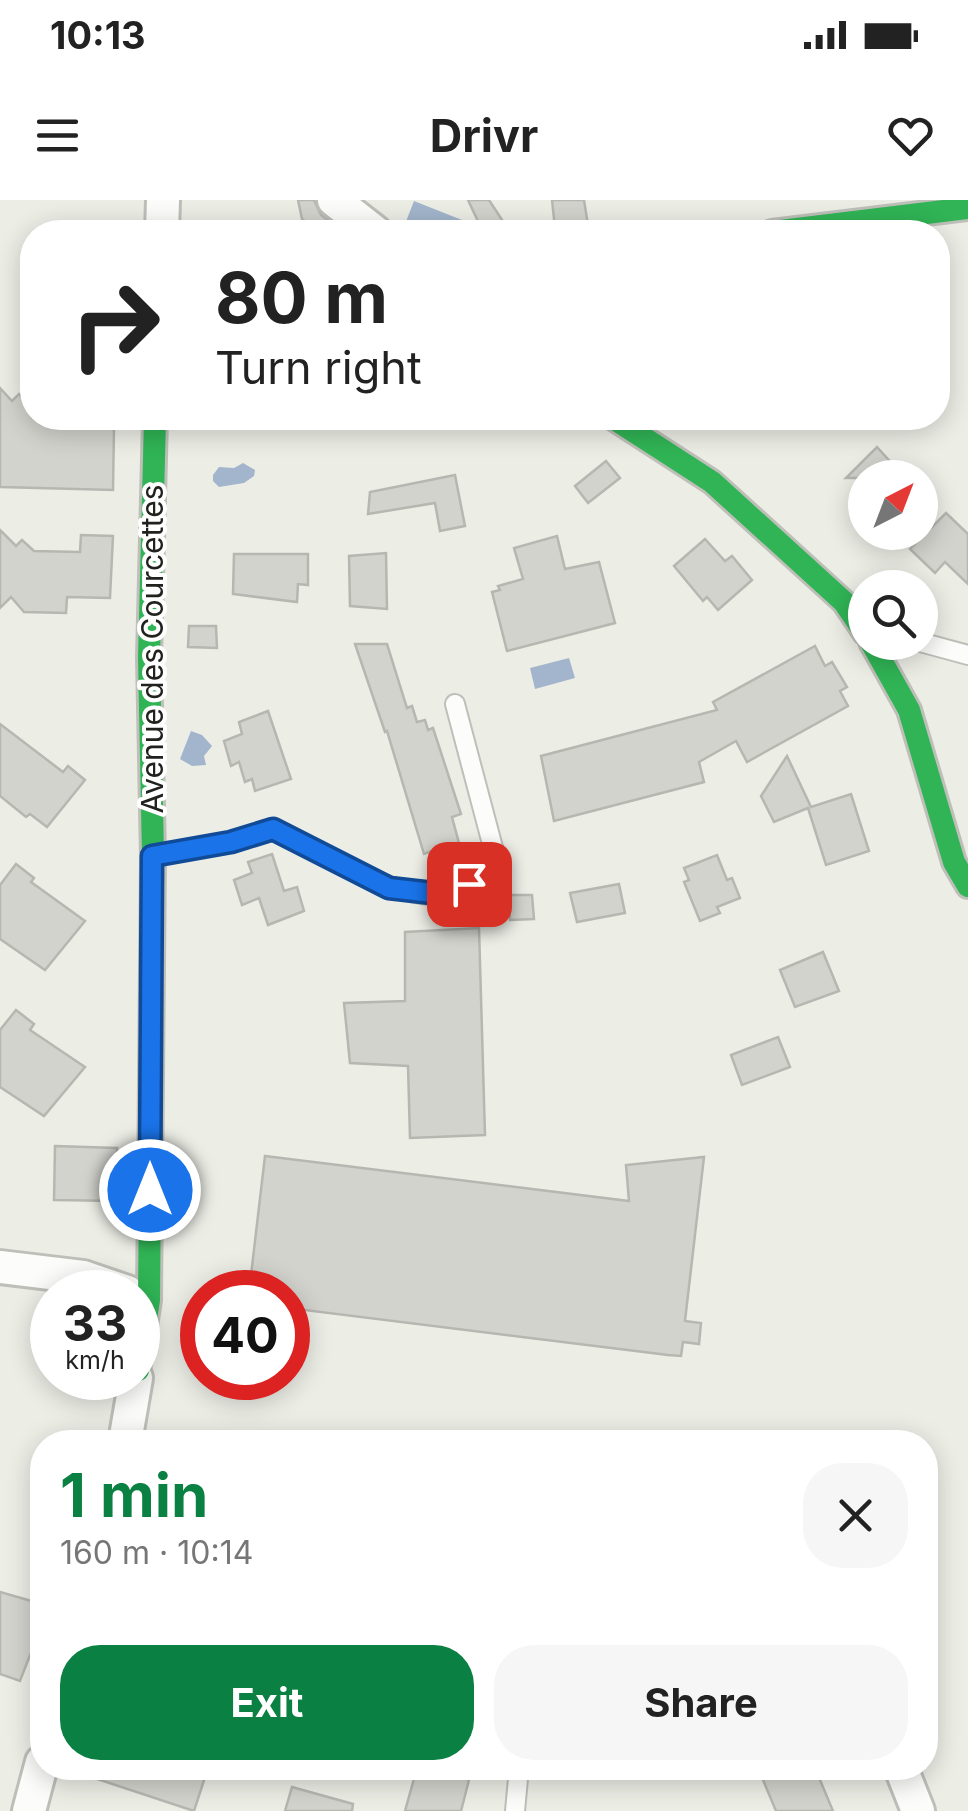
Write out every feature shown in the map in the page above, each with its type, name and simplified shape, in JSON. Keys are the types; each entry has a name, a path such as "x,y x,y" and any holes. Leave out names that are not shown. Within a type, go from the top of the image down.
{"street":[{"path":"334,200 360,220"},
{"path":"870,220 968,208"},
{"name":"Avenue des Courcettes","path":"139,1270 152,856 149,658 155,430"},
{"path":"631,430 712,482 848,607"},
{"path":"884,660 909,710 954,862 968,886"},
{"path":"0,1268 30,1271"},
{"path":"127,1430 132,1400"},
{"path":"28,1811 37,1780"},
{"path":"905,1780 918,1811"}],"lane":[{"path":"938,647 968,655"},
{"path":"152,856 231,842 273,829 389,888 450,895 469,884 495,855 456,704"},
{"path":"515,1811 518,1780"}],"water":[{"path":"414,201 462,220 407,220"},
{"path":"243,463 255,470 254,476 244,483 219,487 213,481 219,467 234,468"},
{"path":"569,658 575,678 535,689 530,668"},
{"path":"191,731 202,735 212,746 204,756 206,765 192,766 180,759"}],"building":[{"path":"298,200 314,200 327,220 303,220"},
{"path":"468,200 489,200 502,220 477,220"},
{"path":"552,200 584,200 587,220 554,220"},
{"path":"0,388 12,401 20,395 20,430 114,430 113,490 0,487"},
{"path":"877,447 889,460 864,460"},
{"path":"606,461 620,478 588,503 575,486"},
{"path":"455,475 465,526 440,531 435,503 368,514 370,492"},
{"path":"946,513 968,534 968,584 945,562 938,570 932,570 911,550 938,550 938,521"},
{"path":"0,530 16,546 22,540 34,551 80,552 81,535 113,536 110,598 67,597 66,613 24,612 11,597 0,608"},
{"path":"557,536 565,569 599,562 615,623 507,651 492,592 500,590 498,586 523,579 514,548"},
{"path":"705,539 725,561 732,556 752,580 718,610 707,597 703,601 674,566"},
{"path":"386,553 387,609 350,606 349,556"},
{"path":"234,554 308,554 308,585 298,584 297,602 233,594"},
{"path":"189,626 216,626 217,648 188,647"},
{"path":"355,644 387,644 407,708 412,706 417,722 425,720 428,730 433,728 461,814 452,817 460,847 424,854 387,731"},
{"path":"815,646 825,666 832,662 847,687 840,691 848,706 747,762 736,741 699,762 704,782 554,821 541,756 717,710 713,702"},
{"path":"268,711 291,779 255,791 252,779 245,782 239,762 231,766 224,741 242,734 239,722"},
{"path":"0,724 63,772 68,766 85,780 47,827 30,814 26,817 0,796"},
{"path":"787,756 811,807 851,794 869,851 826,865 808,808 774,822 761,796"},
{"path":"272,854 284,891 297,887 304,911 268,925 259,898 242,905 234,880 252,873 248,862"},
{"path":"717,855 740,898 717,907 720,913 700,921 684,882 689,880 684,868"},
{"path":"16,864 34,878 31,882 85,921 45,970 0,939 0,885"},
{"path":"619,884 625,913 577,922 570,893"},
{"path":"509,895 532,895 534,919 510,920"},
{"path":"479,928 485,1135 410,1138 408,1066 350,1063 344,1003 405,1001 405,932"},
{"path":"823,952 839,991 795,1007 780,970"},
{"path":"16,1010 34,1024 30,1030 85,1067 44,1116 0,1087 0,1030"},
{"path":"778,1037 790,1067 742,1085 731,1055"},
{"path":"55,1146 117,1148 117,1201 54,1200"},
{"path":"265,1156 629,1201 626,1165 704,1157 685,1321 701,1323 699,1344 683,1342 681,1356 310,1311 310,1270 252,1270"},
{"path":"0,1592 30,1601 30,1655 20,1681 0,1674"},
{"path":"100,1780 204,1780 194,1811"},
{"path":"414,1780 469,1780 461,1811 405,1811"},
{"path":"763,1780 820,1780 833,1811 776,1811"},
{"path":"292,1787 353,1804 352,1811 285,1811"}],"traffic: fast":[{"path":"870,220 968,208"},
{"path":"149,1270 153,856 149,658 155,430"},
{"path":"632,430 712,482 848,608"},
{"path":"881,660 909,710 954,862 968,886"}],"route":[{"path":"150,1190 152,856 231,842 273,829 389,888 450,895 469,884"}]}
